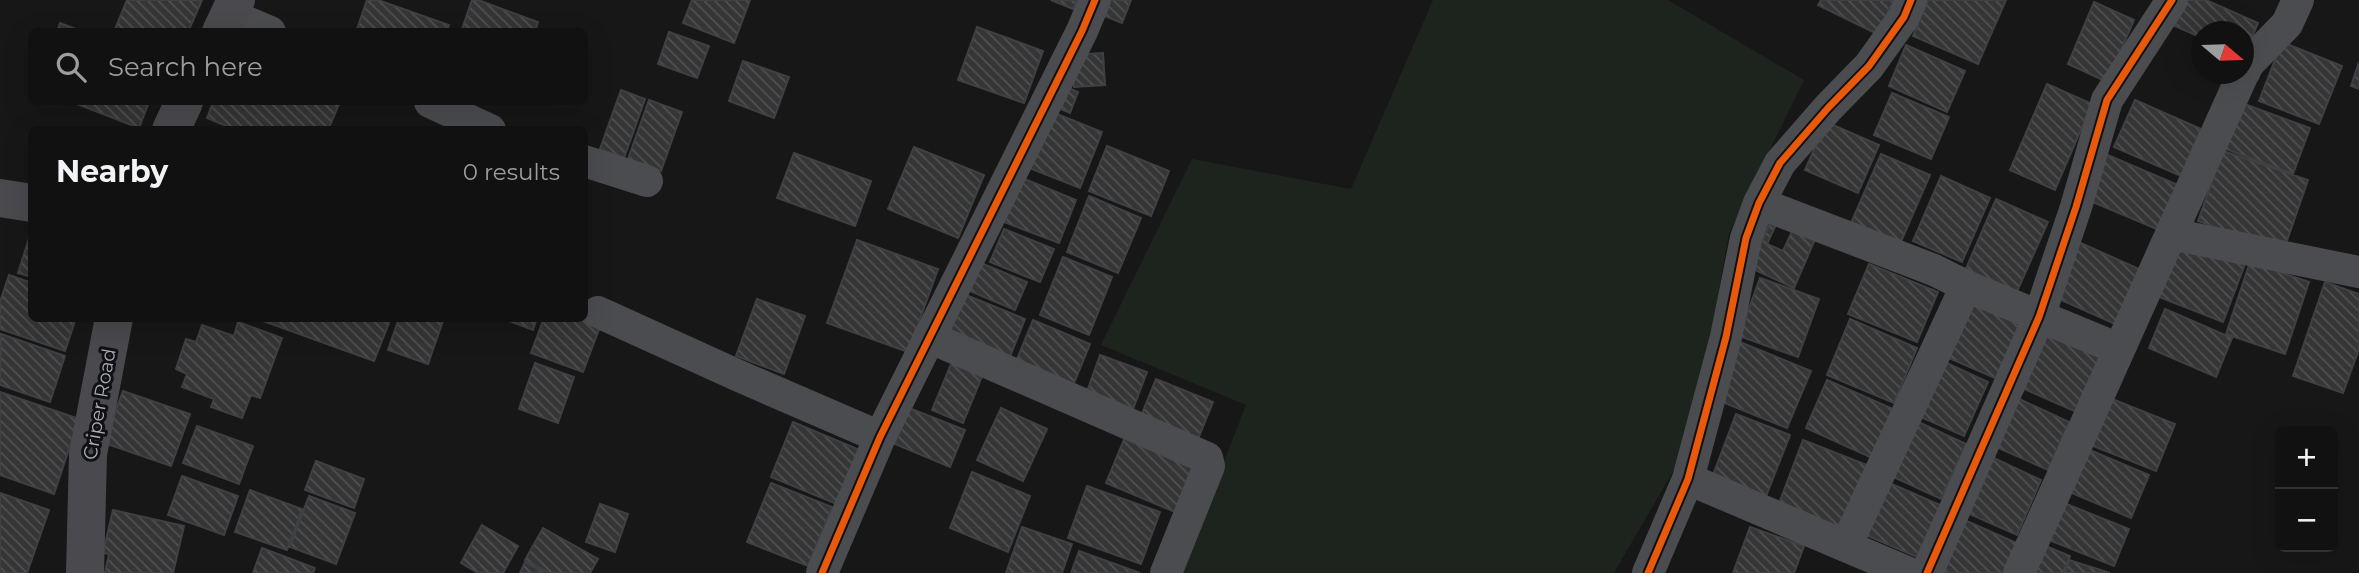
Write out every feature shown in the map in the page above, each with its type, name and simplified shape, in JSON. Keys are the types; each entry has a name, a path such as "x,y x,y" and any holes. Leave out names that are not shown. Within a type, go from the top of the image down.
{"main road":[{"path":"173,126 183,105"},
{"path":"0,198 28,202"},
{"name":"Criper Road","path":"85,573 88,454 113,322"}],"street":[{"path":"822,573 880,437 1095,0"},
{"path":"1648,573 1688,480 1726,337 1746,238 1759,203 1780,163 1869,66 1903,18 1911,0"},
{"path":"1927,573 2039,317 2076,207 2107,100 2172,0"},
{"path":"2254,58 2287,24 2298,0"},
{"path":"229,15 260,28"},
{"path":"2020,573 2238,84"},
{"path":"436,105 481,126"},
{"path":"588,162 647,181"},
{"path":"1759,203 1934,271 2119,349"},
{"path":"2171,234 2359,272"},
{"path":"1846,546 1966,286"},
{"path":"598,312 880,437"},
{"path":"929,337 1207,458 1209,467 1166,573"},
{"path":"1688,480 1909,573"}],"shaded area":[{"path":"1433,0 1668,0 1804,80 1729,233 1693,437 1614,573 1180,573 1246,405 1101,345 1192,159 1351,189"}],"building":[{"path":"127,0 202,0 190,28 115,28"},
{"path":"367,0 378,0 449,25 448,28 357,28"},
{"path":"472,0 538,22 536,28 462,28"},
{"path":"692,0 750,0 734,43 683,23"},
{"path":"1051,0 1077,0 1073,9"},
{"path":"1097,0 1131,0 1122,23 1092,11"},
{"path":"1821,0 1894,0 1877,34 1818,5"},
{"path":"1928,0 2006,0 1978,64 1913,36"},
{"path":"2186,0 2206,0 2253,21 2191,21 2191,33 2175,26"},
{"path":"2094,2 2134,20 2107,82 2068,64"},
{"path":"60,23 73,28 58,28"},
{"path":"977,27 1043,51 1024,103 958,80"},
{"path":"669,32 709,46 697,78 658,64"},
{"path":"2282,42 2342,66 2319,124 2259,101"},
{"path":"1906,45 1965,71 1947,112 1889,86"},
{"path":"1103,53 1105,85 1074,87 1072,55"},
{"path":"743,61 789,77 774,118 729,101"},
{"path":"2359,62 2359,89 2351,86"},
{"path":"2047,84 2092,104 2055,190 2010,170"},
{"path":"1061,85 1078,92 1070,113 1053,106"},
{"path":"621,90 645,99 624,158 600,149"},
{"path":"1892,93 1949,117 1931,159 1874,135"},
{"path":"649,100 682,112 661,171 628,159"},
{"path":"2135,100 2201,129 2181,176 2114,147"},
{"path":"2239,102 2310,128 2293,174 2223,148"},
{"path":"80,105 148,105 140,126"},
{"path":"212,105 339,105 330,126 226,126 207,118"},
{"path":"1047,110 1102,132 1080,188 1024,166"},
{"path":"1826,122 1879,145 1858,193 1805,170"},
{"path":"1107,146 1169,171 1151,216 1089,191"},
{"path":"914,147 984,175 958,238 888,209"},
{"path":"2223,151 2308,180 2283,252 2198,221"},
{"path":"794,153 871,181 855,226 777,198"},
{"path":"2103,153 2178,185 2159,230 2083,198"},
{"path":"1881,154 1930,175 1900,244 1851,223"},
{"path":"1941,176 1990,198 1962,262 1913,241"},
{"path":"1022,178 1076,200 1059,243 1004,222"},
{"path":"1089,196 1141,218 1118,273 1067,252"},
{"path":"1996,199 2048,222 2015,296 1964,273"},
{"path":"1772,218 1778,220 1767,244 1783,251 1794,227 1816,237 1794,288 1751,268"},
{"path":"1004,229 1054,249 1040,282 990,262"},
{"path":"857,240 938,269 908,352 827,323"},
{"path":"2074,240 2148,273 2124,328 2050,295"},
{"path":"2180,240 2245,264 2223,322 2159,297"},
{"path":"28,242 28,276 18,273"},
{"path":"1063,257 1112,277 1089,335 1040,315"},
{"path":"976,261 1027,282 1015,310 965,289"},
{"path":"2250,262 2309,282 2285,354 2226,334"},
{"path":"1869,264 1938,292 1917,342 1848,314"},
{"path":"9,275 28,282 28,322 75,322 65,351 0,329 0,302"},
{"path":"1760,278 1819,299 1798,357 1739,336"},
{"path":"2325,282 2359,294 2359,349 2343,393 2293,376"},
{"path":"966,295 1025,319 1007,364 947,339"},
{"path":"1976,298 2024,320 1997,379 1949,358"},
{"path":"757,299 805,316 784,374 736,356"},
{"path":"2165,309 2232,338 2216,377 2149,348"},
{"path":"604,316 583,372 531,353 543,322 588,322 588,317"},
{"path":"1850,319 1917,348 1894,403 1827,375"},
{"path":"1033,320 1090,344 1070,393 1013,369"},
{"path":"238,322 282,338 260,398 251,395 242,418 211,407 214,399 182,387 187,374 176,369 186,339 196,342 202,325 234,336"},
{"path":"266,322 387,322 389,323 374,361"},
{"path":"398,322 443,322 428,364 388,350"},
{"path":"512,322 536,322 533,330"},
{"path":"2039,327 2107,357 2081,414 2013,384"},
{"path":"1,334 65,356 50,402 0,385"},
{"path":"1740,342 1811,371 1787,428 1717,400"},
{"path":"1100,355 1147,372 1130,417 1084,400"},
{"path":"954,357 985,369 963,423 932,410"},
{"path":"1938,359 1988,382 1964,436 1914,414"},
{"path":"535,363 574,377 558,423 519,409"},
{"path":"1156,379 1213,402 1196,444 1139,421"},
{"path":"1827,380 1893,409 1872,458 1806,428"},
{"path":"123,391 190,414 171,466 104,443"},
{"path":"0,392 79,419 54,494 0,475"},
{"path":"2006,393 2069,422 2048,470 1985,442"},
{"path":"2107,397 2175,424 2156,471 2088,444"},
{"path":"909,408 965,430 950,467 895,444"},
{"path":"1001,408 1047,429 1023,481 977,460"},
{"path":"1736,414 1790,435 1763,504 1710,483"},
{"path":"1912,419 1966,444 1941,499 1887,474"},
{"path":"793,422 862,451 839,505 771,477"},
{"path":"197,426 253,446 239,484 183,463"},
{"path":"1125,437 1194,466 1175,512 1106,483"},
{"path":"1803,440 1867,465 1842,531 1778,506"},
{"path":"2085,448 2149,475 2131,518 2067,491"},
{"path":"1981,452 2041,480 2017,535 1956,508"},
{"path":"316,461 364,479 354,508 305,490"},
{"path":"972,472 1030,496 1008,552 950,528"},
{"path":"182,476 238,496 224,535 168,515"},
{"path":"1885,481 1940,505 1917,557 1861,533"},
{"path":"771,483 832,507 808,566 747,542"},
{"path":"1087,486 1160,512 1141,564 1068,538"},
{"path":"250,490 302,509 287,550 235,532"},
{"path":"0,493 49,510 27,573 0,573"},
{"path":"309,496 355,513 336,564 290,547"},
{"path":"2059,501 2129,529 2114,566 2044,538"},
{"path":"600,504 628,514 615,552 586,542"},
{"path":"113,510 184,526 173,573 105,573 109,554 103,553"},
{"path":"1953,515 2019,544 2006,573 1947,573 1931,566"},
{"path":"482,525 518,546 503,573 478,573 461,563"},
{"path":"1022,527 1072,544 1062,573 1006,573"},
{"path":"1750,527 1804,546 1794,573 1733,573"},
{"path":"543,528 598,559 590,573 549,573 525,560"},
{"path":"2036,542 2070,556 2063,573 2024,573"},
{"path":"262,548 315,568 313,573 253,573"},
{"path":"1079,551 1140,573 1071,573"},
{"path":"2069,560 2110,573 2065,573"},
{"path":"525,562 545,573 520,573"}],"cycle path":[{"path":"822,573 880,437 1095,0"},
{"path":"1648,573 1688,479 1726,337 1746,238 1759,203 1780,163 1869,66 1904,17 1911,0"},
{"path":"1927,573 2039,317 2076,207 2107,100 2172,0"}]}
